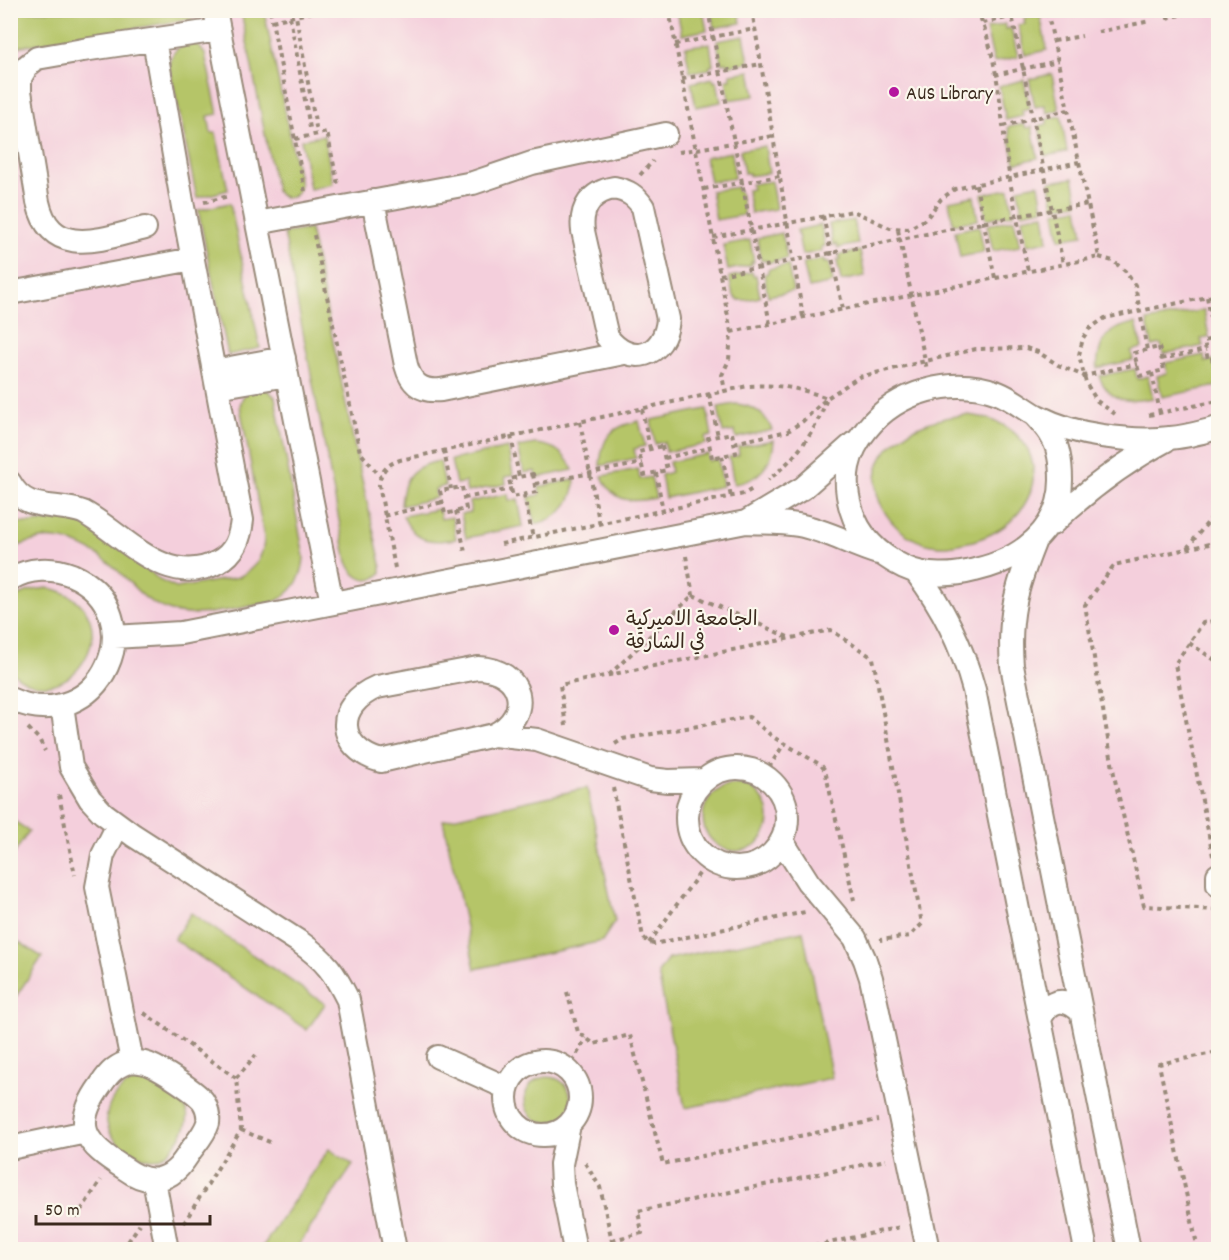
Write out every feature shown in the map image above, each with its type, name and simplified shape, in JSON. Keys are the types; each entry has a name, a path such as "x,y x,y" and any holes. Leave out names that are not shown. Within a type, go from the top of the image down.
{"street":[{"path":"145,228 88,242 77,242 54,233 46,224 40,214 20,92 20,78 27,66 37,58 154,39 217,20 332,603"},
{"path":"10,483 21,498 31,503 72,508 93,517 161,565 177,569 210,566 224,559 234,548 240,535 242,520 154,39"},
{"path":"257,223 473,183 532,163 670,143"},
{"path":"373,201 409,375 414,383 431,391 624,353 637,355 650,352 661,344 667,332 668,319 643,207 636,197 626,190 614,188 602,190 588,202 582,219 607,337 624,353"},
{"path":"10,293 193,259"},
{"path":"215,379 285,366"},
{"path":"746,522 803,488 890,407 910,396 932,389 954,386 997,393 1018,402 1035,415 1053,437 1061,464 1061,492 1052,519 1039,538 1017,589 1010,639 1012,666 1129,1250"},
{"path":"1035,415 1067,428 1101,436 1169,439"},
{"path":"114,637 181,633 746,522 798,525 818,530 855,546 879,553 916,572 957,573 990,567 1013,557 1039,538 1068,509 1131,459 1169,439 1218,428"},
{"path":"857,440 848,458 847,497 853,516 864,535 879,553"},
{"path":"10,579 19,574 41,569 63,571 84,580 100,596 105,605 110,615 114,637 110,659 100,680 83,696 62,705 43,708 24,705 10,699"},
{"path":"916,572 943,610 967,662 1086,1250"},
{"path":"478,668 491,668 502,673 514,687 518,706 514,719 506,729 494,735 381,761 366,757 354,747 347,733 346,718 352,704 363,693 376,687 478,668"},
{"path":"62,705 71,767 90,799 118,825 301,943 321,958 337,977 348,1000 395,1250"},
{"path":"518,706 528,722 542,736 564,748"},
{"path":"494,735 537,740 650,779 676,782 703,780"},
{"path":"732,767 749,768 764,775 775,784 783,797 787,812 787,827 775,849 754,865 738,868 723,866 709,860 691,839 687,826 687,812 692,795 703,780 717,771 732,767"},
{"path":"650,779 687,812"},
{"path":"118,825 103,855 97,887 132,1061"},
{"path":"775,849 829,906 858,944 871,978 927,1250"},
{"path":"1040,1019 1053,1003 1064,1002 1074,1005 1081,1012"},
{"path":"438,1057 507,1088"},
{"path":"132,1061 153,1066 203,1101 208,1111 208,1122 203,1132 181,1165 173,1173 163,1178 154,1180 134,1175 94,1147 86,1132 84,1123 86,1110 97,1090 111,1070 120,1064 132,1061"},
{"path":"562,1184 545,1149 532,1134 516,1125 509,1114 506,1101 507,1088 513,1076 522,1067 534,1062 558,1063 576,1079 580,1091 577,1115 567,1135 561,1164 562,1184 575,1250"},
{"path":"10,1148 86,1132"},
{"path":"532,1134 567,1135"},
{"path":"154,1180 167,1250"}],"path":[{"path":"270,10 309,213 360,452 380,476"},
{"path":"669,10 731,332 729,360 722,375 725,391"},
{"path":"708,10 770,324"},
{"path":"752,10 803,317"},
{"path":"977,10 983,23 995,75 1010,178 1028,271"},
{"path":"1011,10 1063,264"},
{"path":"983,23 1046,10 1099,257"},
{"path":"1167,18 1204,10"},
{"path":"1216,10 1218,25"},
{"path":"272,21 321,11"},
{"path":"290,17 310,128 316,127 296,16"},
{"path":"1098,32 1150,21"},
{"path":"675,44 755,28"},
{"path":"1054,41 1082,36"},
{"path":"995,75 1058,61"},
{"path":"682,79 761,64"},
{"path":"1003,126 1068,110"},
{"path":"295,139 327,132 342,207"},
{"path":"670,143 696,148 773,136"},
{"path":"626,190 653,161 660,157"},
{"path":"713,237 857,211 881,225 898,230 918,225 926,219 947,193 1079,162"},
{"path":"704,189 780,176"},
{"path":"976,185 996,278"},
{"path":"183,207 250,191"},
{"path":"720,275 1088,204"},
{"path":"823,216 843,309"},
{"path":"898,230 925,361"},
{"path":"731,332 1099,257 1113,261 1125,271 1135,285 1147,350"},
{"path":"1125,417 1105,408 1090,393 1080,364 1080,346 1089,329 1105,318 1218,295"},
{"path":"1207,297 1217,338 1204,341 1208,360 1218,358"},
{"path":"1159,347 1161,359 1164,370 1140,376 1134,353 1159,347"},
{"path":"1161,359 1206,350"},
{"path":"1152,374 1160,412"},
{"path":"400,590 379,485 380,476 392,463 748,386 781,386 812,392 827,398 819,421 809,438 783,468 744,494 499,545"},
{"path":"709,394 718,436"},
{"path":"1144,416 1218,401"},
{"path":"642,409 650,449"},
{"path":"580,423 605,550"},
{"path":"732,433 736,453 712,458 710,448 708,438 732,433"},
{"path":"511,436 519,477"},
{"path":"662,446 667,470 644,475 639,452 650,449 662,446"},
{"path":"665,458 710,448"},
{"path":"444,450 451,489"},
{"path":"723,456 731,497"},
{"path":"535,484 642,463"},
{"path":"656,472 663,510"},
{"path":"533,474 536,492 513,497 509,479 519,477 533,474"},
{"path":"462,487 466,509 445,514 440,491 451,489 462,487"},
{"path":"464,498 512,489"},
{"path":"524,495 533,538"},
{"path":"384,516 443,502"},
{"path":"1187,548 1218,510"},
{"path":"456,511 465,552 476,550"},
{"path":"1218,542 1114,565 1085,605 1115,780 1144,906 1218,910"},
{"path":"609,675 693,595 790,638"},
{"path":"1218,620 1203,623 1175,664 1218,880"},
{"path":"564,748 560,685 831,630 873,658 922,924 910,936 858,944"},
{"path":"1189,643 1218,662"},
{"path":"829,906 654,944 649,942 643,937 602,762 609,748 623,739 749,717 784,744 821,765 825,770 856,909"},
{"path":"764,775 784,744"},
{"path":"649,942 709,860"},
{"path":"567,992 578,1032 594,1044 630,1035 663,1164 899,1115"},
{"path":"568,1070 586,1038"},
{"path":"1198,1250 1159,1064 1218,1052"},
{"path":"236,1078 256,1054"},
{"path":"241,1130 273,1143"},
{"path":"567,1135 600,1187 614,1250"},
{"path":"612,1240 642,1233 638,1211 908,1156"},
{"path":"76,1218 113,1162"},
{"path":"796,1250 821,1247 921,1222"}],"shaded area":[{"name":"الجامعة الاميركية في الشارقة","path":"11,11 1218,11 1218,1249 11,1249"}],"green space":[{"path":"191,10 193,19 11,48 11,11"},
{"path":"241,11 264,11 300,185 293,196 287,198 276,191"},
{"path":"677,11 703,11 707,30 682,35"},
{"path":"711,11 739,11 741,23 714,28"},
{"path":"1040,15 1047,50 1025,55 1018,25 1025,24 1024,18"},
{"path":"1005,24 1006,29 1011,28 1018,57 994,62 986,29"},
{"path":"744,36 749,62 728,66 726,62 721,63 717,41"},
{"path":"710,43 713,65 710,69 690,72 685,47"},
{"path":"184,45 199,46 205,54 218,114 208,116 211,133 216,133 228,190 197,198 169,64 177,49"},
{"path":"750,71 755,96 729,100 726,79 731,79 730,74"},
{"path":"1052,74 1059,110 1047,113 1045,105 1035,107 1029,79"},
{"path":"713,78 714,82 717,81 721,102 696,107 691,83"},
{"path":"1024,80 1030,108 1022,110 1023,116 1006,120 999,86"},
{"path":"1061,116 1067,152 1045,156 1039,126 1047,124 1047,119"},
{"path":"1024,124 1026,128 1032,127 1038,158 1015,163 1008,127"},
{"path":"324,135 333,184 310,189 301,140"},
{"path":"765,146 769,173 749,176 749,173 744,173 740,150"},
{"path":"732,152 734,178 710,182 705,157"},
{"path":"1073,178 1078,203 1054,207 1050,182"},
{"path":"771,181 776,209 751,213 747,190 752,189 751,184"},
{"path":"1039,184 1043,209 1022,213 1018,188"},
{"path":"737,187 737,191 740,191 744,215 716,220 711,191"},
{"path":"1009,189 1013,214 986,219 982,194"},
{"path":"974,196 978,220 953,224 949,201"},
{"path":"230,203 260,348 228,355 198,210"},
{"path":"1078,208 1083,235 1060,239 1055,212"},
{"path":"1044,214 1048,241 1027,245 1022,218"},
{"path":"1014,219 1020,246 993,251 987,225"},
{"path":"854,220 858,244 838,248 837,244 833,245 829,224"},
{"path":"821,225 825,246 821,247 822,251 802,255 797,230"},
{"path":"979,226 984,252 960,257 955,231"},
{"path":"310,229 381,564 381,573 371,580 357,576 347,562 284,233"},
{"path":"782,233 787,259 766,263 766,260 761,261 757,238"},
{"path":"750,240 754,262 751,262 752,265 728,270 723,245"},
{"path":"860,251 865,276 841,281 837,261 840,260 839,255"},
{"path":"824,259 824,263 829,262 833,283 809,288 803,263"},
{"path":"788,265 793,291 768,296 764,274 768,273 768,269"},
{"path":"752,272 753,276 756,275 760,297 737,299 732,292 729,277"},
{"path":"1204,310 1209,337 1201,339 1203,346 1163,354 1161,344 1152,346 1147,321"},
{"path":"1136,323 1142,348 1131,351 1133,360 1097,368 1100,349 1106,336 1118,328"},
{"path":"1204,355 1205,362 1214,360 1218,386 1162,397 1157,376 1167,373 1165,363"},
{"path":"1135,369 1137,379 1148,376 1153,398 1121,399 1109,392 1099,376"},
{"path":"264,387 275,397 304,557 302,572 296,584 281,598 274,602 223,611 184,614 163,608 147,599 108,562 72,542 41,539 11,549 11,522 30,523 65,519 89,526 142,563 159,580 176,588 239,577 258,561 264,537 240,406 243,397 248,392"},
{"path":"735,404 758,411 772,430 736,438 735,431 723,433 718,407"},
{"path":"707,409 712,436 705,437 706,444 666,452 664,442 655,444 651,420"},
{"path":"966,415 995,421 1015,434 1028,451 1033,471 1030,492 1019,512 1000,529 973,541 942,546 932,545 903,532 891,521 877,494 876,479 879,463 895,441 913,429 945,418"},
{"path":"639,421 645,446 634,449 636,458 600,466 603,448 609,435 621,426"},
{"path":"774,440 771,457 763,470 751,479 734,484 729,457 739,455 738,447"},
{"path":"535,444 548,446 558,451 573,470 536,478 535,471 524,473 518,447"},
{"path":"508,448 513,475 505,477 506,484 467,492 465,482 456,484 451,460"},
{"path":"708,454 709,461 718,459 723,486 665,498 661,475 671,472 669,462"},
{"path":"440,461 445,486 435,489 436,498 401,506 404,487 410,474 422,466"},
{"path":"638,469 640,479 651,477 656,498 624,499 612,492 602,476"},
{"path":"575,479 572,496 564,509 544,522 535,524 529,497 540,495 539,487"},
{"path":"508,494 509,501 518,499 523,526 466,538 461,514 471,512 469,502"},
{"path":"439,509 441,519 452,517 456,539 431,541 418,536 403,516"},
{"path":"50,588 76,600 89,618 92,639 85,658 72,675 54,684 33,684 11,671 11,602 19,595 29,591"},
{"path":"736,785 749,787 764,800 769,818 767,831 754,846 736,851 723,849 708,836 703,818 705,805 718,790"},
{"path":"587,788 615,921 602,941 475,969 443,820"},
{"path":"11,819 29,831 11,858"},
{"path":"191,913 325,1004 307,1030 174,939"},
{"path":"803,931 832,1078 685,1108 658,973 668,959"},
{"path":"19,942 42,957 11,1004 11,955"},
{"path":"548,1077 564,1084 571,1100 564,1116 548,1123 532,1116 525,1100 532,1084"},
{"path":"138,1080 150,1082 167,1091 180,1101 187,1112 187,1124 179,1139 168,1152 158,1158 146,1158 130,1151 116,1142 109,1128 107,1119 111,1102 122,1089"},
{"path":"329,1149 353,1165 296,1249 261,1249"}],"place":[{"name":"AUS Library","path":"894,92"},
{"name":"الجامعة الاميركية في الشارقة","path":"614,630"}]}
